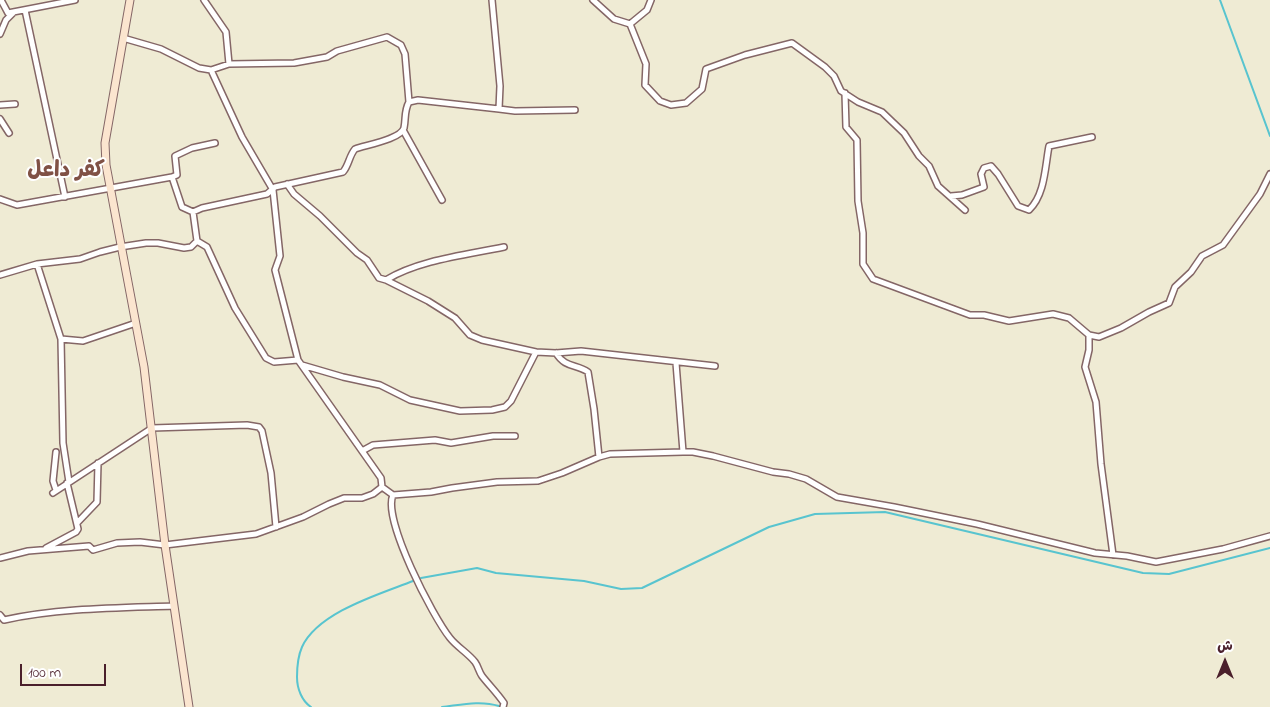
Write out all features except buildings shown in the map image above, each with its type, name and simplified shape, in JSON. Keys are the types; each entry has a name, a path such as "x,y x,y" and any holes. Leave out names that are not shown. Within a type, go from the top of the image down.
{"street":[{"path":"1,0 8,13 75,0"},
{"path":"130,0 113,106 105,143 106,165 144,367 165,545 189,707"},
{"path":"204,0 226,32 229,64"},
{"path":"492,0 500,86 499,109"},
{"path":"593,0 614,19 630,24"},
{"path":"630,24 647,10 651,0"},
{"path":"25,10 65,197"},
{"path":"0,34 6,20 14,12"},
{"path":"630,24 646,64 645,85 660,101 671,105 686,103 702,89 706,69 745,55 792,43 825,67 834,76 841,91 858,102 882,112 904,133 918,156 929,166 938,186 965,210"},
{"path":"123,38 162,49 199,68 211,70 229,64 302,61 327,57 337,51 387,37 401,46 405,54 410,102 406,108 404,130 442,200"},
{"path":"211,70 242,137 272,190 280,256 275,270 300,362 310,380 381,478 382,487 393,495 430,492 498,482 538,481 610,454 694,452 806,479 837,497 903,508 1095,553 1156,562 1223,549 1270,536"},
{"path":"844,93 846,126 856,140 858,201 863,233 864,264 873,279 970,316 984,316 1009,321 1053,314 1070,318 1089,335 1100,337 1121,328 1169,303 1175,287 1191,272 1202,256 1223,245 1260,194 1270,174"},
{"path":"410,102 418,100 515,111 576,110"},
{"path":"0,105 16,104"},
{"path":"0,119 9,133"},
{"path":"172,177 182,207 193,212 202,208 268,194 275,187 343,172 349,165 355,149 398,136 404,130"},
{"path":"951,196 962,196 984,187 981,174 984,168 991,166 1018,206 1028,210 1035,204 1042,186 1049,146 1092,137"},
{"path":"0,198 17,205 172,177 177,175 175,156 192,148 215,143"},
{"path":"288,184 294,194 366,260 379,278 428,302 455,318 470,335 482,340 536,352 581,351 715,366"},
{"path":"193,212 197,241"},
{"path":"0,275 37,264 80,259 120,247 158,243 184,248 191,247 197,241"},
{"path":"197,241 207,247 235,308 266,358 274,362 300,362 343,378 380,385 410,400 460,411 477,412 505,407 511,401 536,352"},
{"path":"386,280 398,273 434,262 504,247"},
{"path":"37,264 62,339 63,443 68,483 78,529 76,532 42,550"},
{"path":"62,339 83,341 136,323"},
{"path":"1089,335 1089,350 1085,367 1096,402 1101,464 1113,555"},
{"path":"556,353 568,365 588,372 599,457"},
{"path":"676,362 684,452"},
{"path":"56,452 53,480 55,492 152,428 247,425 258,427 262,431 271,473 276,527"},
{"path":"362,450 373,445 435,440 451,443 494,436 515,436"},
{"path":"77,523 97,502 98,463"},
{"path":"0,558 28,551 89,546 93,550 117,544 140,542 165,545 240,537 256,534 303,518 344,498 362,498 373,494 382,487"},
{"path":"393,495 391,500 392,518 421,588 450,638 476,664 481,675 504,702 503,707"},
{"path":"0,614 4,620 31,614 174,606"}],"waterway":[{"path":"1220,0 1270,136"},
{"path":"421,578 477,568 496,573 584,581 621,589 642,588 769,527 815,514 885,512 1143,573 1169,574 1270,548"},
{"path":"311,707 301,694 297,677 301,650 310,635 335,614 368,598 413,581"},
{"path":"442,707 477,703 499,706"}],"district":[{"name":"كفر داعل","path":"66,172"}]}
